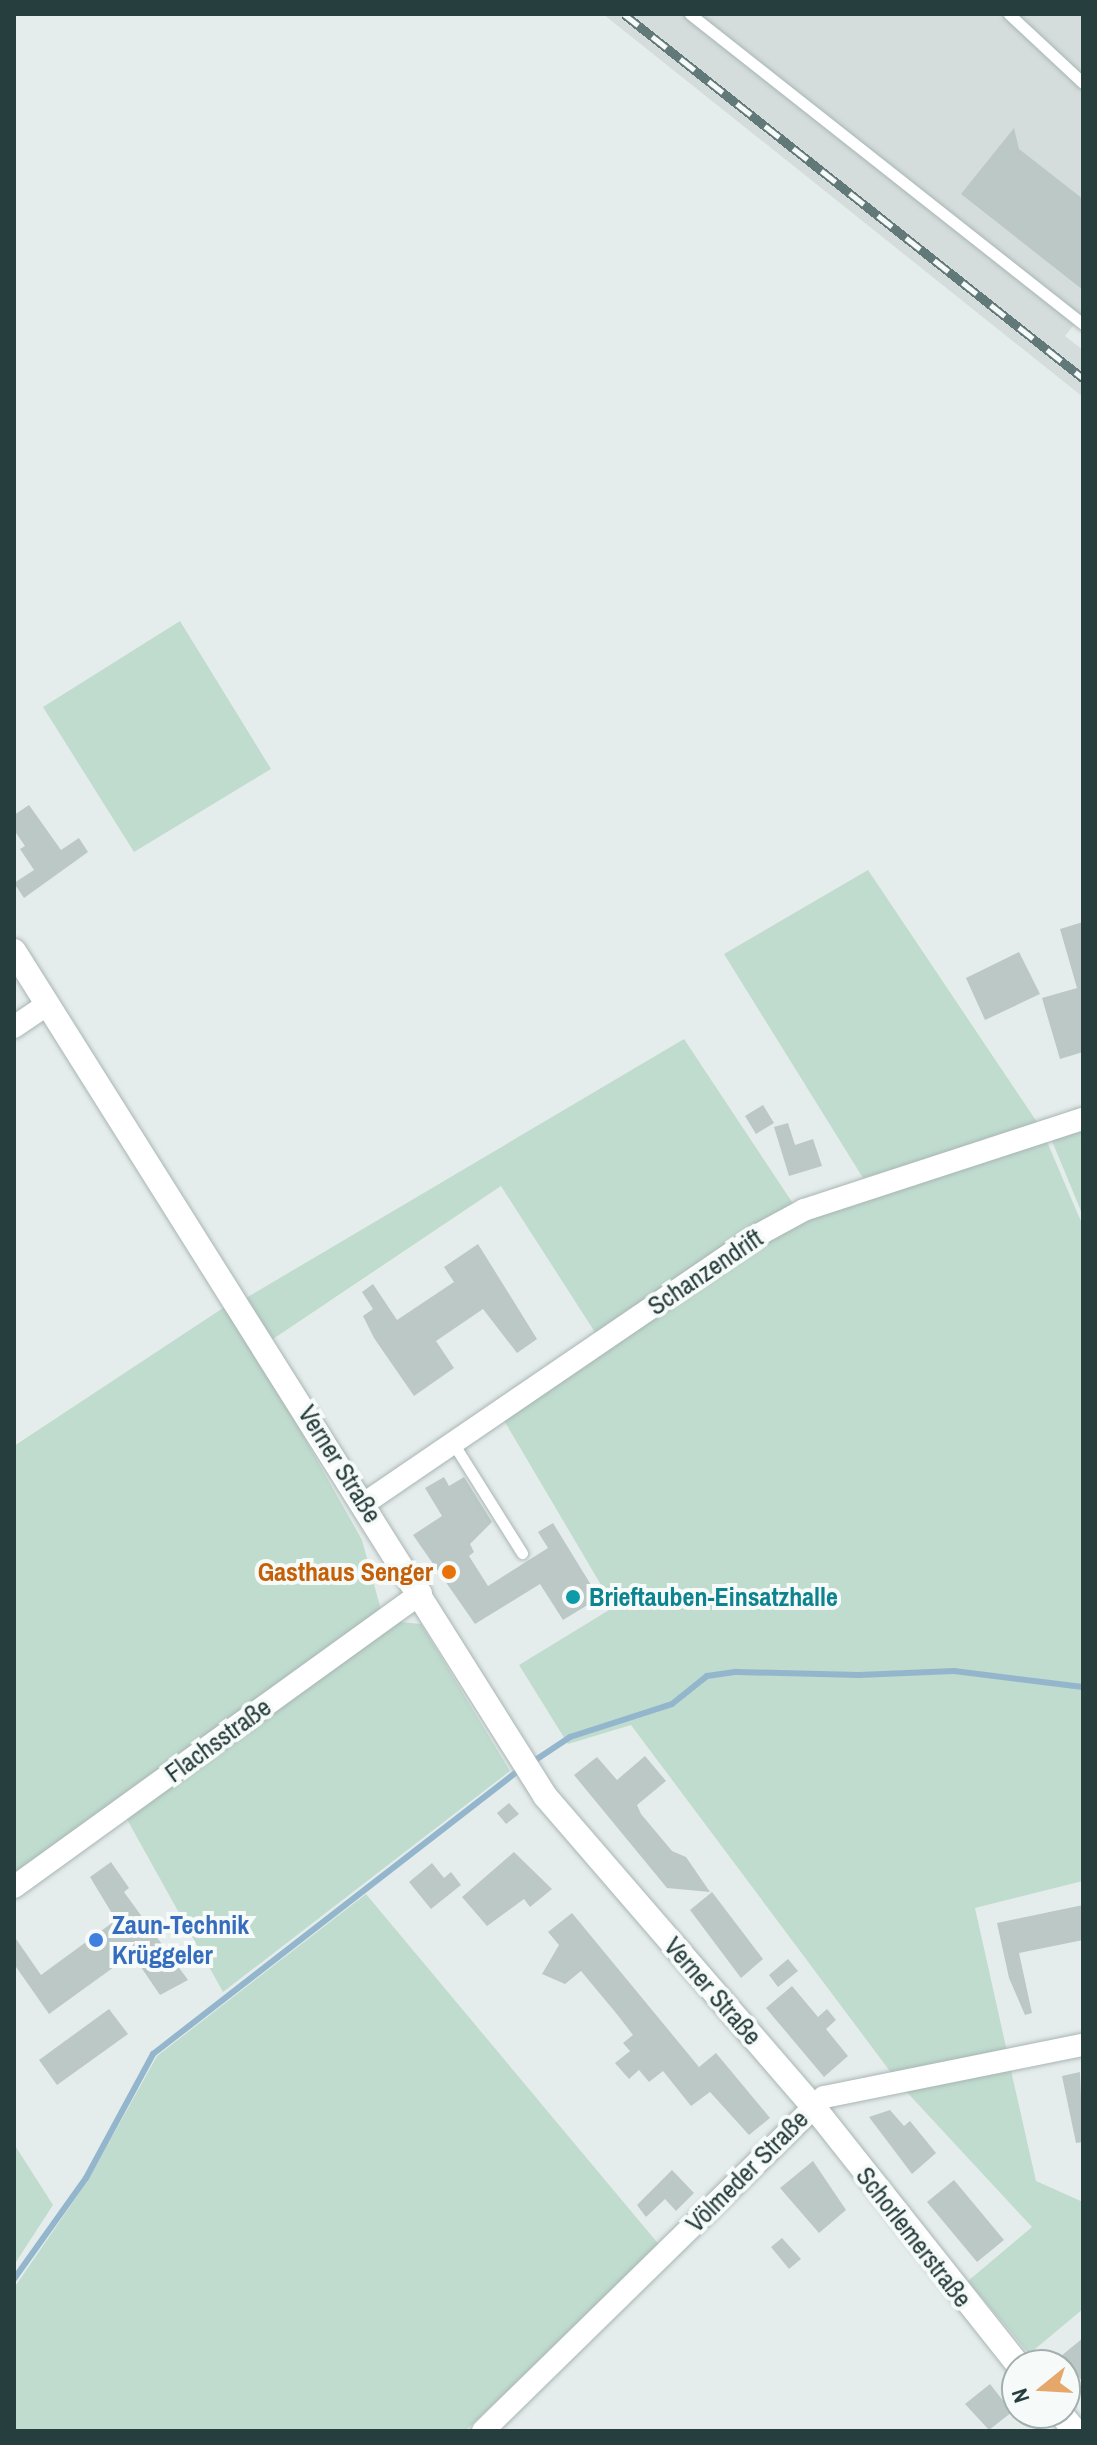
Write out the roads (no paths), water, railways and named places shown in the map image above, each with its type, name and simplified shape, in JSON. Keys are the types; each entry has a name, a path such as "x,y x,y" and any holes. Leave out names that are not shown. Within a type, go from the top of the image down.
{"street":[{"name":"Verner Straße","path":"14,951 365,1503 545,1796 813,2106"},
{"path":"14,1027 47,1005"},
{"name":"Schanzendrift","path":"365,1503 758,1235 804,1210 1083,1119"},
{"name":"Flachsstraße","path":"14,1887 421,1593"},
{"name":"Völmeder Straße","path":"483,2431 824,2097 1083,2045"},
{"name":"Schorlemerstraße","path":"813,2106 1005,2349"}],"lane":[{"path":"690,14 1083,324"},
{"path":"1009,14 1083,83"},
{"path":"453,1443 522,1553"}],"waterway":[{"path":"531,1763 570,1737 672,1704 707,1676 737,1672 859,1675 954,1671 1083,1687"},
{"path":"14,2279 86,2178 153,2054 521,1769"}],"railway":[{"path":"624,14 1083,378"}],"place":[{"name":"Gasthaus Senger","path":"449,1572"},
{"name":"Brieftauben-Einsatzhalle","path":"573,1597"},
{"name":"Zaun-Technik Krüggeler","path":"96,1940"}]}
